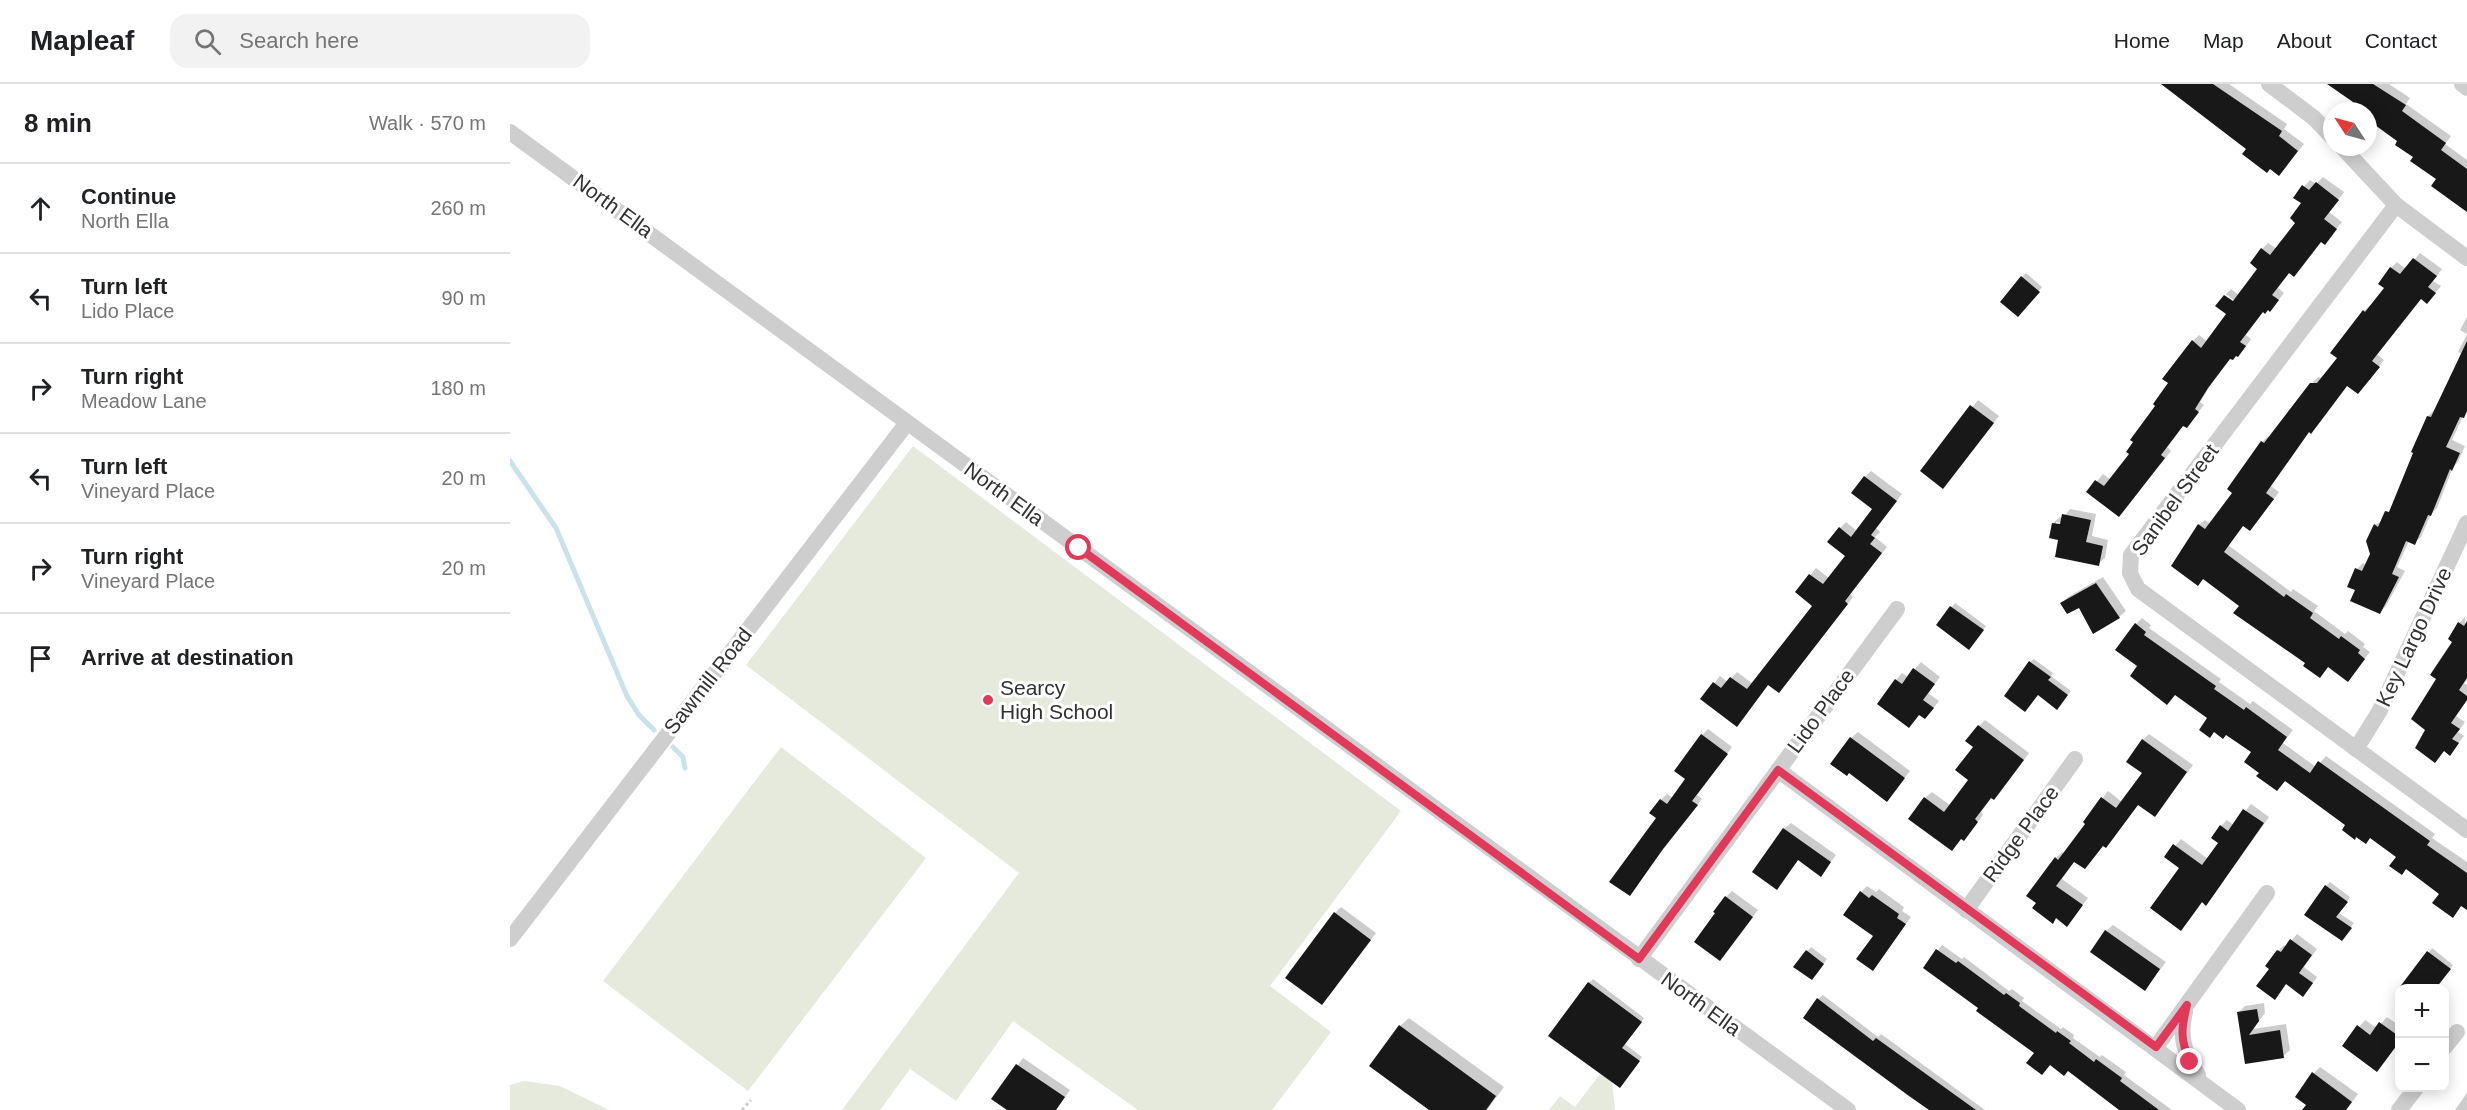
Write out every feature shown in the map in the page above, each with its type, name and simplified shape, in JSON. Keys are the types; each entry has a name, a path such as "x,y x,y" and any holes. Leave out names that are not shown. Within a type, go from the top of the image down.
{"street":[{"path":"2269,84 2323,128"},
{"path":"2462,84 2467,88"},
{"name":"North Ella","path":"510,132 1848,1110"},
{"path":"2350,156 2396,205 2467,258"},
{"name":"Sanibel Street","path":"2396,205 2131,555 2130,573 2138,589 2467,831"},
{"name":"Sawmill Road","path":"510,939 907,423"},
{"name":"Key Largo Drive","path":"2356,749 2379,712 2467,523"},
{"name":"Lido Place","path":"1639,959 1897,609"},
{"name":"Ridge Place","path":"1966,910 2075,759"},
{"path":"1778,770 1966,910 2156,1047 2238,1110"},
{"path":"2156,1047 2267,893"},
{"path":"2187,1005 2181,1026 2182,1043 2202,1082"},
{"path":"2449,1043 2457,1032"},
{"path":"2399,1110 2413,1092"}],"path":[{"path":"742,1110 751,1100"}],"shaded area":[{"path":"913,446 1401,811 1270,986 1331,1032 1272,1110 1138,1110 1013,1021 956,1101 910,1069 880,1110 842,1110 1019,873 746,665"},
{"path":"781,747 926,858 748,1091 603,981"},
{"path":"1600,1074 1612,1081 1615,1110 1549,1110 1560,1096 1575,1107"},
{"path":"524,1081 560,1086 609,1110 510,1110 510,1085"}],"building":[{"path":"2161,84 2213,84 2282,131 2279,136 2298,151 2279,176 2270,169 2267,173 2242,154 2246,149"},
{"path":"2327,84 2373,84 2406,105 2402,111 2446,143 2441,150 2467,169 2467,212 2431,186 2436,179 2410,161 2413,157 2395,145 2397,141 2377,127 2377,102 2353,102"},
{"path":"2316,182 2339,200 2324,219 2337,229 2325,245 2321,242 2294,277 2289,273 2272,295 2279,300 2270,312 2268,310 2265,314 2263,312 2240,342 2246,346 2238,357 2230,359 2208,388 2195,409 2199,412 2187,428 2183,426 2161,455 2165,458 2119,517 2086,492 2095,480 2104,486 2129,454 2126,452 2133,442 2130,440 2155,406 2153,404 2168,383 2162,379 2192,340 2201,348 2226,314 2215,306 2224,295 2233,301 2257,269 2250,263 2261,248 2270,255 2295,223 2290,218 2301,203 2293,198 2302,185 2309,190"},
{"path":"2413,258 2437,276 2428,287 2436,293 2427,304 2421,299 2372,361 2380,367 2358,394 2347,386 2311,434 2309,432 2266,493 2274,499 2250,531 2243,526 2224,552 2284,597 2286,594 2313,613 2310,618 2339,639 2341,636 2360,650 2358,653 2365,659 2348,682 2328,667 2320,678 2303,666 2305,663 2233,613 2239,606 2203,579 2198,586 2171,566 2198,524 2205,529 2232,493 2227,489 2261,441 2264,443 2310,383 2317,383 2337,358 2330,353 2363,310 2365,312 2384,288 2378,284 2390,267 2400,274"},
{"path":"2021,276 2040,292 2018,317 2000,302"},
{"path":"2467,341 2467,411 2464,418 2460,417 2446,447 2460,453 2452,471 2450,469 2431,516 2428,515 2415,545 2406,541 2392,574 2399,577 2380,614 2350,601 2355,590 2347,587 2355,568 2362,571 2370,554 2366,541 2374,524 2378,527 2385,511 2389,512 2427,416 2431,417"},
{"path":"1970,405 1994,423 1943,489 1920,471"},
{"path":"1864,476 1897,501 1871,535 1875,538 1870,544 1882,553 1845,601 1848,604 1779,693 1768,685 1737,727 1700,699 1713,682 1721,688 1730,677 1747,689 1812,606 1795,592 1809,574 1823,584 1845,556 1827,542 1839,527 1851,537 1872,509 1851,493"},
{"path":"2062,514 2091,520 2086,542 2103,546 2099,566 2055,557 2058,540 2049,538 2052,523 2060,524"},
{"path":"2096,583 2120,618 2093,634 2079,608 2067,614 2060,603"},
{"path":"1950,606 1984,630 1969,650 1936,625"},
{"path":"2467,621 2467,678 2459,690 2467,696 2467,700 2451,723 2460,729 2452,739 2459,743 2450,756 2444,751 2435,763 2415,748 2425,730 2411,719 2436,679 2430,675 2452,642 2448,639 2458,622 2464,626"},
{"path":"2135,623 2146,632 2144,635 2216,686 2214,689 2244,710 2246,707 2287,737 2278,750 2310,773 2318,761 2430,841 2427,845 2467,873 2467,910 2461,906 2453,918 2432,903 2439,894 2406,869 2402,875 2389,866 2396,857 2370,838 2366,844 2356,837 2355,840 2342,830 2345,825 2285,781 2277,791 2256,776 2259,773 2244,762 2251,752 2226,735 2223,739 2214,732 2210,738 2199,730 2207,718 2175,695 2167,705 2130,676 2137,666 2115,650"},
{"path":"2029,661 2051,677 2048,680 2068,695 2057,710 2038,695 2025,712 2004,696"},
{"path":"1913,668 1935,684 1923,700 1934,708 1925,719 1919,715 1909,728 1877,704 1895,679 1902,684"},
{"path":"1978,725 2024,760 1994,800 1991,798 1975,819 1978,822 1964,841 1961,839 1952,851 1908,819 1924,797 1944,812 1968,780 1955,770 1973,747 1965,741"},
{"path":"1701,734 1728,754 1692,801 1698,805 1630,896 1609,882 1656,818 1649,813 1660,799 1667,804 1685,779 1674,771"},
{"path":"1850,737 1905,778 1887,802 1849,773 1847,776 1830,764"},
{"path":"2142,739 2187,772 2155,817 2138,805 2106,848 2103,846 2085,869 2074,862 2056,886 2083,905 2067,927 2056,918 2053,924 2032,908 2036,903 2026,896 2055,857 2058,860 2085,824 2083,822 2101,797 2116,808 2142,773 2126,762"},
{"path":"2243,809 2264,823 2206,906 2202,902 2181,931 2150,908 2179,868 2164,857 2173,844 2202,865 2218,843 2211,838 2220,825 2228,831"},
{"path":"1783,828 1831,862 1821,877 1798,860 1777,890 1752,872"},
{"path":"2325,885 2348,902 2336,917 2352,928 2342,941 2304,915"},
{"path":"1860,891 1869,898 1872,895 1899,914 1897,918 1906,924 1873,971 1856,959 1873,936 1843,915"},
{"path":"1725,896 1753,917 1720,961 1694,942"},
{"path":"1334,912 1371,940 1322,1005 1285,978"},
{"path":"2105,930 2160,969 2145,991 2090,952"},
{"path":"2290,939 2312,955 2299,973 2313,983 2303,997 2286,984 2275,1000 2256,986 2269,969 2265,966 2277,950 2281,952"},
{"path":"1936,949 1956,963 1958,961 2004,995 2006,993 2020,1003 2019,1006 2071,1041 2069,1043 2094,1062 2096,1059 2122,1078 2120,1081 2159,1110 2119,1110 2068,1071 2064,1076 2050,1065 2042,1075 2026,1063 2034,1053 1976,1011 1978,1008 1923,968"},
{"path":"1806,950 1824,964 1812,980 1793,967"},
{"path":"2427,951 2451,969 2439,984 2402,984"},
{"path":"1588,982 1642,1022 1622,1048 1640,1061 1620,1088 1548,1036"},
{"path":"1817,998 1873,1041 1876,1038 1976,1110 1929,1110 1909,1096 1803,1018"},
{"path":"2257,1009 2259,1021 2249,1035 2280,1030 2284,1058 2245,1064 2237,1012"},
{"path":"2379,1022 2395,1033 2395,1048 2377,1072 2342,1046 2357,1025 2370,1035"},
{"path":"1399,1025 1496,1096 1486,1110 1429,1110 1369,1066"},
{"path":"1016,1064 1065,1097 1056,1110 1007,1110 991,1099"},
{"path":"2312,1072 2352,1102 2346,1110 2302,1110 2306,1105 2295,1097"}],"waterway":[{"path":"510,461 556,528 627,696 639,715 654,730"},
{"path":"673,747 683,757 685,768"}],"place":[{"name":"Searcy High School","path":"988,700"}],"route":[{"path":"1079,548 1639,959 1778,770 1966,910 2156,1047 2187,1005 2181,1026 2182,1043 2190,1062"}]}
